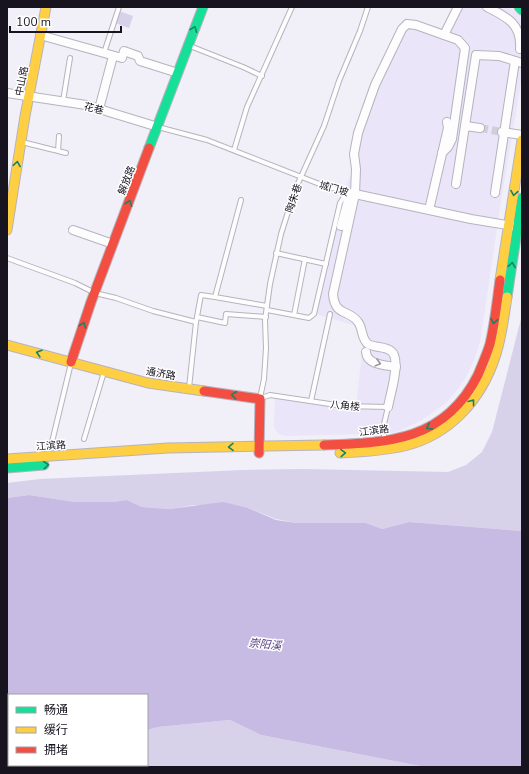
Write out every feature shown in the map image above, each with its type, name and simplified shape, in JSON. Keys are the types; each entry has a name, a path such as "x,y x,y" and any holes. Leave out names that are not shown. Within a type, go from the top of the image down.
{"main road":[{"name":"中山路","path":"7,230 13,180 46,7"},
{"name":"解放路","path":"71,362 113,244 203,7"},
{"path":"519,7 522,10"},
{"name":"江滨路","path":"7,459 190,448 345,453 384,445 413,444 439,432 461,415 473,402 489,374 498,347 522,140"},
{"name":"江滨路","path":"513,226 522,198"},
{"name":"通济路","path":"7,345 148,383 260,399"},
{"path":"259,450 260,399"},
{"name":"江滨路","path":"7,468 140,457 259,450"}],"street":[{"path":"444,35 458,7"},
{"path":"487,7 509,20 517,29 521,38 520,49"},
{"path":"388,407 396,367 396,359 393,352 389,349 367,343 363,338 361,327 356,320 341,311 334,302 333,294 356,169 354,154 358,133 375,85 402,29 408,24 416,25 458,40 465,48 452,139 448,147 442,153"},
{"path":"40,35 122,58 124,51 138,56 140,61 178,73"},
{"path":"456,184 476,55 499,56 519,62 503,132 495,193"},
{"path":"99,109 113,56"},
{"name":"花巷","path":"7,93 63,101 99,109 158,126"},
{"path":"429,210 448,128 448,122"},
{"path":"465,126 480,128"},
{"path":"503,132 522,135"},
{"path":"342,226 351,193"},
{"name":"城门坡","path":"351,193 471,219 513,226"},
{"path":"73,230 113,244"},
{"path":"366,352 366,357 369,360 396,367"}],"lane":[{"path":"104,53 118,7"},
{"path":"234,150 247,108 292,7"},
{"name":"陶朱巷","path":"260,399 264,379 266,317 270,284 276,254 292,197 300,176 324,126 339,81 360,31 368,7"},
{"path":"188,46 243,67 262,76"},
{"path":"63,101 70,58"},
{"name":"城门坡","path":"158,126 207,140 322,185 351,193"},
{"path":"58,151 59,136"},
{"path":"21,142 66,153"},
{"path":"189,388 196,322 201,295 309,318 314,314 340,202 351,193"},
{"path":"215,297 241,200"},
{"path":"276,254 326,264"},
{"path":"7,258 75,283 95,293 116,298 153,312 196,322"},
{"path":"294,315 306,260"},
{"path":"197,317 225,323 226,314 266,317"},
{"path":"311,401 330,314"},
{"path":"52,442 71,362"},
{"path":"84,439 104,371"},
{"name":"八角楼","path":"260,399 270,395 342,406 388,407"},
{"path":"384,445 384,424 388,407"}],"shaded area":[{"path":"455,7 509,7 520,16 522,21 522,77 501,201 480,342 475,358 467,375 446,403 420,421 399,431 383,435 286,436 279,434 274,425 275,396 356,408 363,344 356,326 316,314 337,205 353,170 351,143 378,76 405,18 444,29"},
{"path":"119,11 133,16 129,28 115,23"},
{"path":"522,315 522,531 409,522 382,529 366,523 297,523 276,519 248,508 194,505 169,509 142,507 127,500 113,502 75,502 29,495 7,498 7,483 40,479 243,470 303,469 448,472 466,465 482,452 492,432"},
{"path":"230,720 261,735 425,767 7,767 7,750 8,766 148,766 148,730 158,727"}],"water":[{"name":"崇阳溪","path":"29,495 75,502 113,502 127,500 142,507 169,509 223,502 248,508 276,520 297,523 366,523 382,529 409,522 522,531 522,767 425,767 261,735 230,720 158,727 148,730 148,694 8,694 7,750 7,498"}],"tunnel":[{"path":"480,128 502,132"}],"traffic: fast":[{"path":"149,148 203,7"},
{"path":"519,7 522,10"},
{"path":"507,297 522,198"},
{"path":"7,468 44,465"}],"traffic: slow":[{"path":"7,230 25,116 46,7"},
{"path":"500,280 522,140"},
{"path":"340,453 388,449 421,441 450,424 462,413 473,400 490,370 500,340 507,297"},
{"path":"7,345 148,383 204,391"},
{"path":"7,459 168,448 324,445"}],"traffic: jam":[{"path":"71,362 91,302 149,148"},
{"path":"324,445 393,439 413,434 432,426 449,414 465,397 478,375 486,356 493,328 500,280"},
{"path":"204,391 260,399 259,453"}]}
